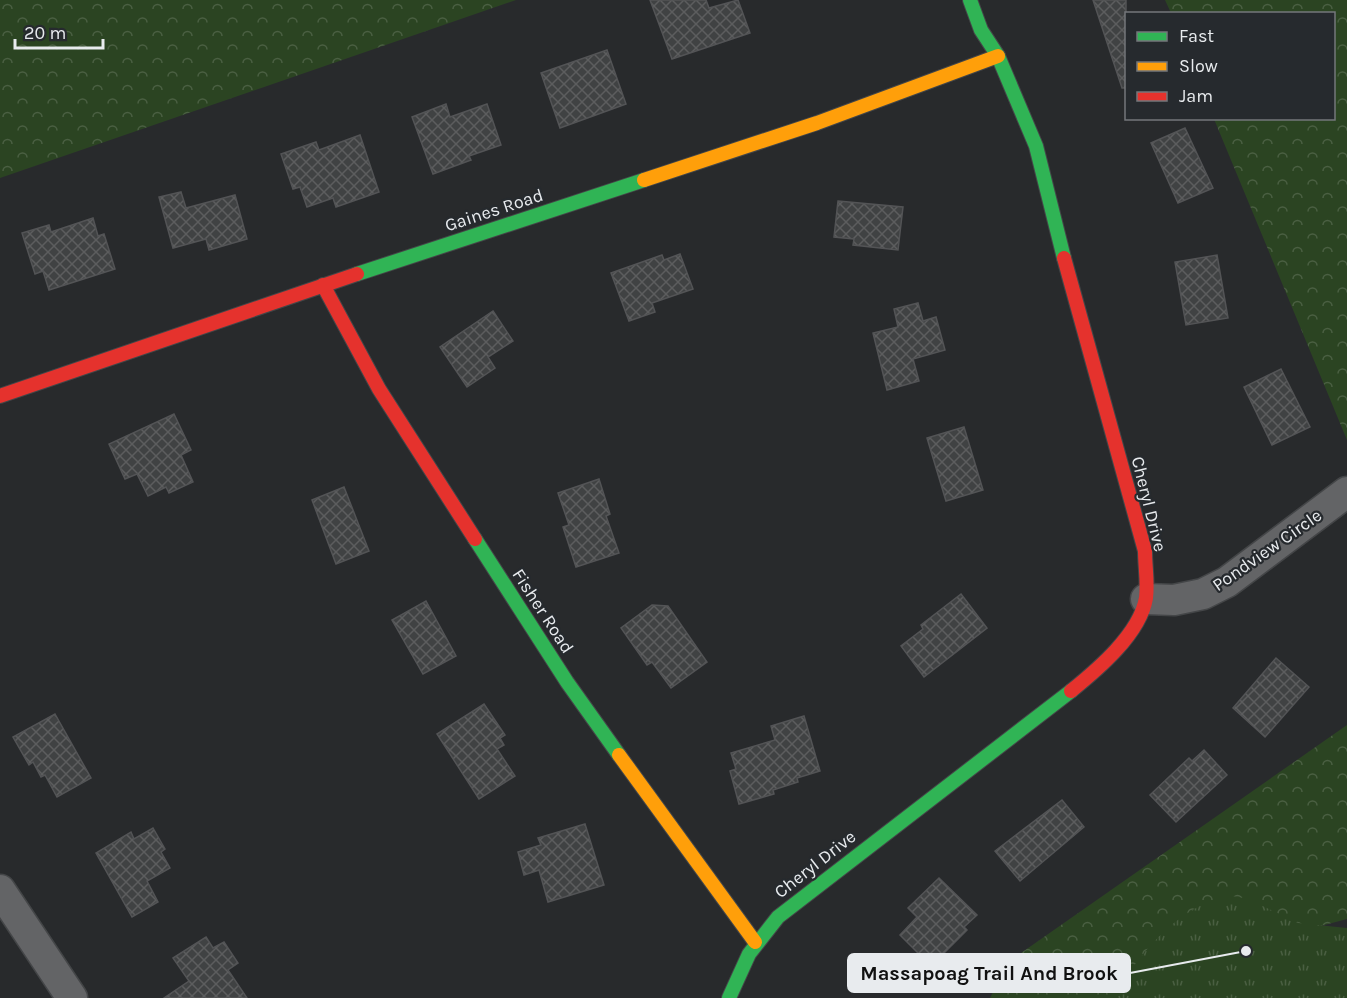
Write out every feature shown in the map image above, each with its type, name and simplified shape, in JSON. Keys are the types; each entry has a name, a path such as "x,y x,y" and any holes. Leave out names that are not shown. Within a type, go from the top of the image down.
{"street":[{"name":"Cheryl Drive","path":"729,998 740,969 755,942 799,898 1089,677 1116,651 1134,625 1146,599 1145,551 1077,308 1036,146 998,56 981,30 970,0"},
{"name":"Gaines Road","path":"0,396 323,285 818,123 998,56"},
{"name":"Fisher Road","path":"323,285 379,390 567,682 755,942"},
{"name":"Pondview Circle","path":"1146,599 1174,600 1203,594 1227,582 1347,492"},
{"path":"0,890 72,998"}],"green space":[{"path":"0,0 516,0 0,178"},
{"path":"1165,0 1347,0 1347,440 1214,120 1335,120 1335,12 1171,12"},
{"path":"1347,725 1347,919 1219,953 1188,998 990,998 1008,962"},
{"path":"1232,896 1248,899 1298,923 1347,928 1347,998 1113,998 1148,949 1178,920 1213,900"}],"building":[{"path":"650,0 706,0 709,8 738,0 750,33 672,59"},
{"path":"1093,0 1126,0 1125,88 1122,88"},
{"path":"607,50 626,104 560,128 541,73"},
{"path":"446,104 450,117 487,104 501,145 469,156 471,160 433,174 412,117"},
{"path":"1185,128 1213,188 1178,203 1151,143"},
{"path":"360,135 379,192 336,207 333,198 307,207 300,187 293,189 281,154 316,142 319,150"},
{"path":"181,192 186,208 235,195 247,239 209,250 206,239 173,248 159,197"},
{"path":"838,201 903,207 898,250 853,245 854,239 834,237"},
{"path":"93,218 98,236 104,234 115,269 49,290 43,271 35,274 22,233 49,225 51,232"},
{"path":"680,254 693,289 652,303 655,312 629,321 611,273 662,255 664,260"},
{"path":"1217,255 1228,318 1186,325 1175,262"},
{"path":"918,303 923,321 936,317 945,350 913,359 919,381 887,390 873,333 898,327 894,309"},
{"path":"493,311 513,341 488,357 495,368 467,387 440,347"},
{"path":"1281,369 1310,427 1272,445 1244,387"},
{"path":"174,414 191,450 181,455 193,482 169,493 166,487 148,496 137,474 125,479 109,444"},
{"path":"964,427 983,490 946,501 927,438"},
{"path":"599,479 610,514 606,516 619,553 576,567 563,527 569,525 558,493"},
{"path":"344,487 369,551 336,564 312,500"},
{"path":"961,594 987,628 924,677 901,646 923,629 921,625"},
{"path":"426,601 456,656 423,674 392,620"},
{"path":"652,605 668,606 707,662 671,688 652,662 647,665 621,628"},
{"path":"1276,658 1309,687 1265,737 1233,708"},
{"path":"484,704 505,735 500,738 504,745 497,749 515,776 479,799 437,734"},
{"path":"55,714 91,778 57,797 45,775 41,777 33,762 29,765 13,737"},
{"path":"804,716 820,771 797,778 798,782 773,790 774,794 739,804 730,771 736,769 731,753 775,740 771,726"},
{"path":"1204,750 1227,775 1176,822 1150,795 1189,758 1192,761"},
{"path":"1062,800 1084,827 1020,881 995,851"},
{"path":"585,824 604,885 548,902 539,870 524,875 518,852 541,845 538,838"},
{"path":"153,828 165,849 161,852 170,868 147,881 158,902 132,917 96,853 131,832 134,839"},
{"path":"939,878 977,915 964,927 967,930 931,966 900,935 917,917 908,908"},
{"path":"206,937 213,948 224,942 238,963 228,970 247,998 164,998 189,981 173,958"}],"traffic: fast":[{"path":"970,0 981,30 998,56 1036,146 1064,258"},
{"path":"357,274 644,180"},
{"path":"475,539 567,682 619,755"},
{"path":"729,998 749,954 778,917 1071,691"}],"traffic: slow":[{"path":"644,180 817,123 998,56"},
{"path":"619,755 755,942"}],"traffic: jam":[{"path":"1064,258 1145,551 1147,586 1142,611 1126,638 1105,662 1071,691"},
{"path":"0,396 357,274"},
{"path":"323,285 379,389 475,539"}],"place":[{"name":"Massapoag Trail And Brook","path":"1246,951"}]}
